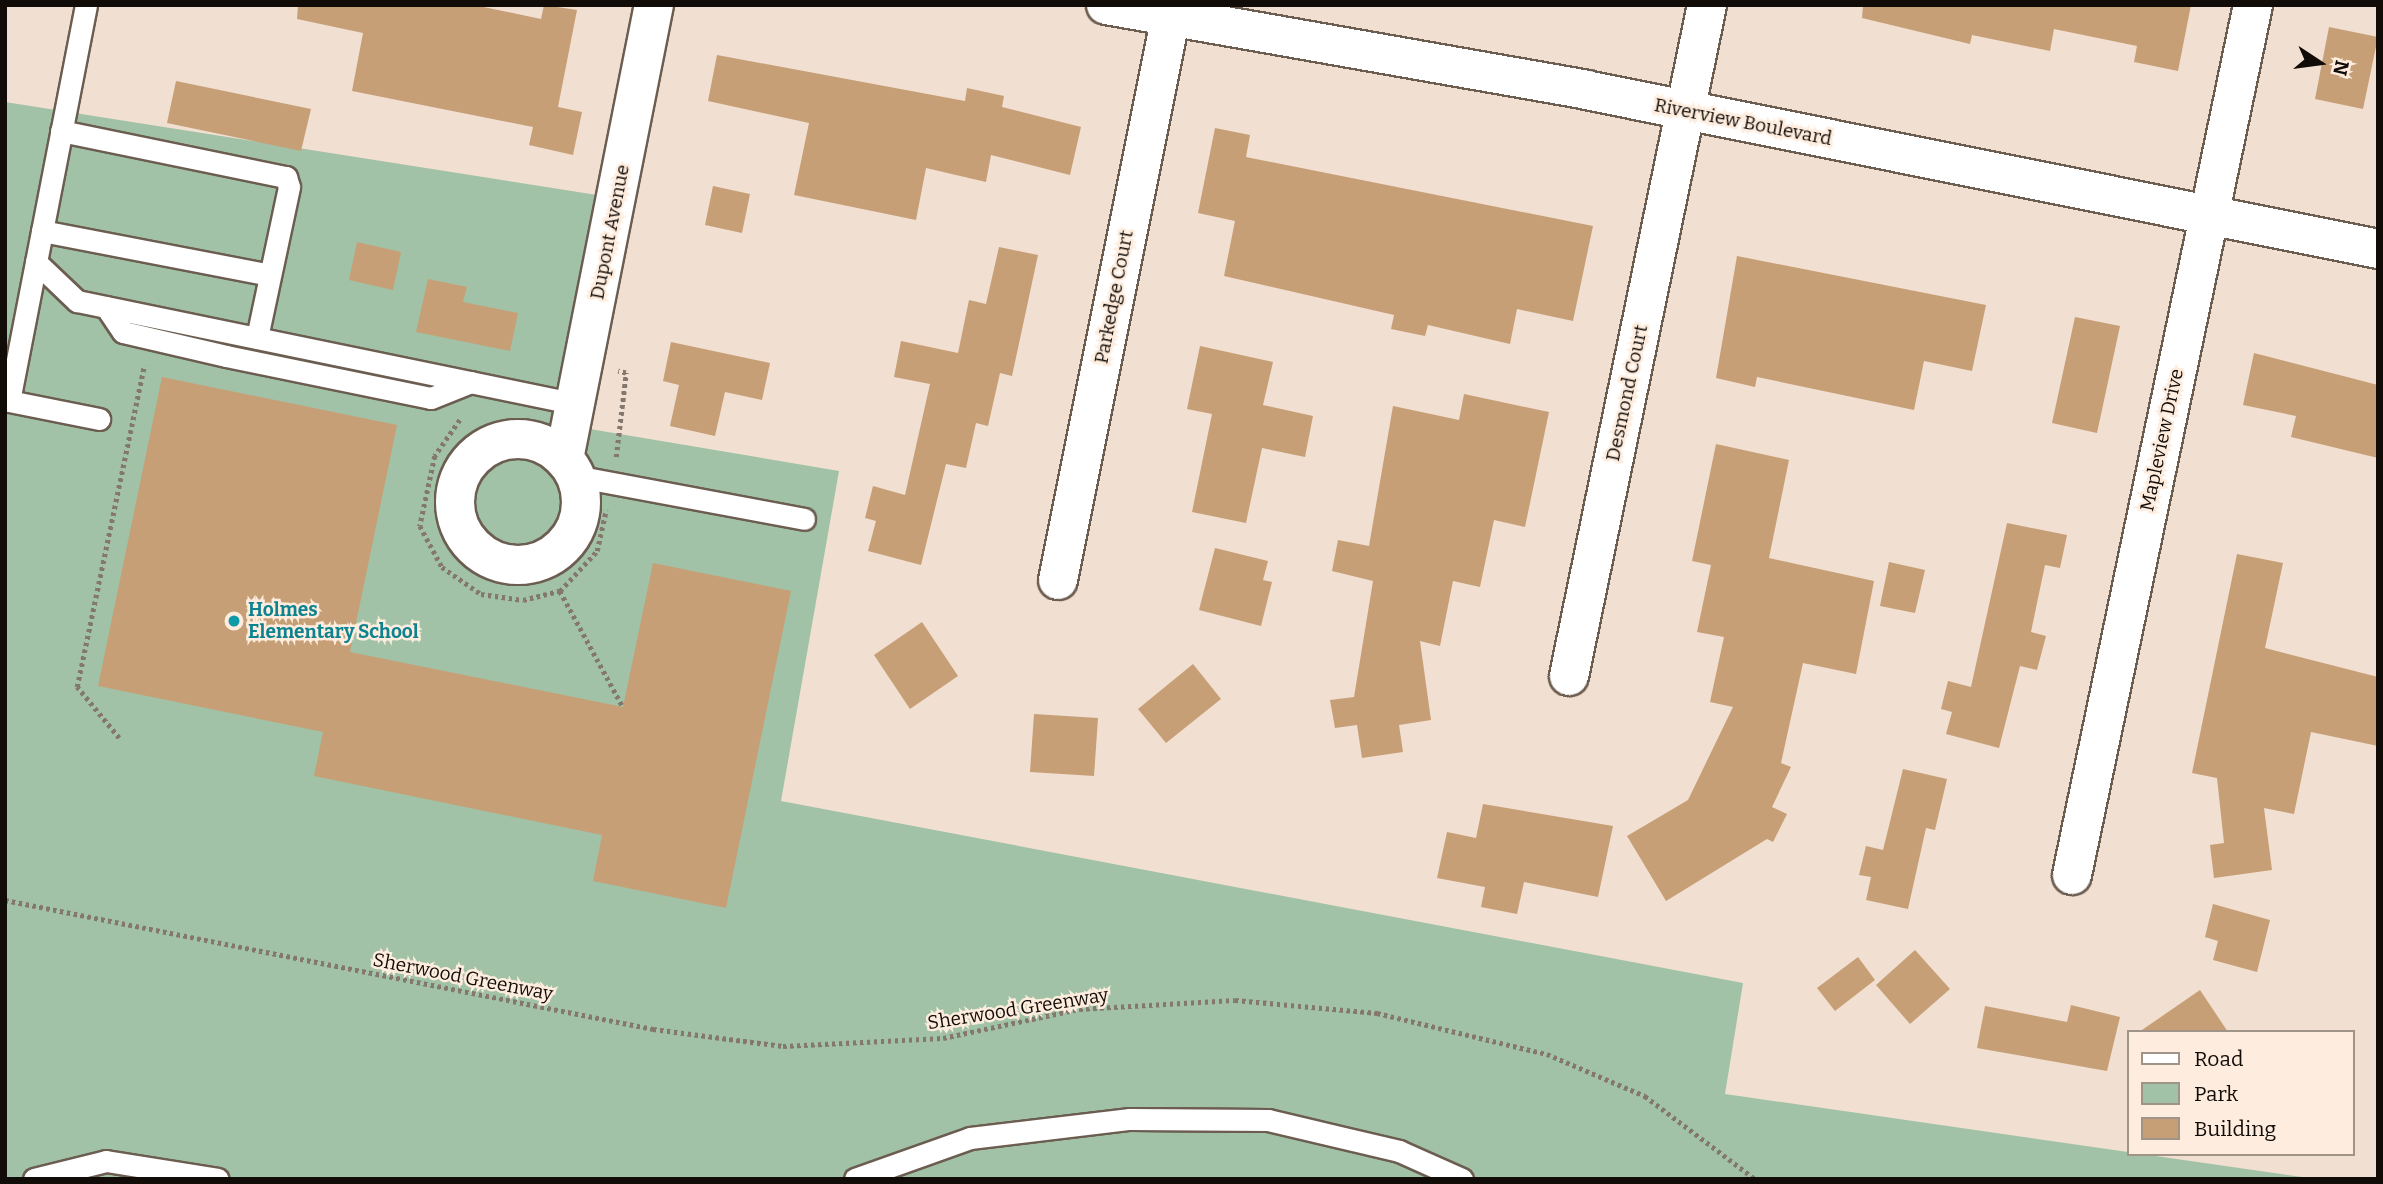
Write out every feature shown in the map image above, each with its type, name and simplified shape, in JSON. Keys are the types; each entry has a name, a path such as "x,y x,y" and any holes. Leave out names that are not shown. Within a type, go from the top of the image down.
{"street":[{"name":"Dupont Avenue","path":"583,472 576,404 654,5"},
{"name":"Riverview Boulevard","path":"1106,5 1172,10 2378,249"},
{"name":"Desmond Court","path":"1569,676 1707,5"},
{"name":"Mapleview Drive","path":"2072,875 2253,5"},
{"name":"Parkedge Court","path":"1058,580 1172,10"}],"lane":[{"path":"86,5 9,401 99,419"},
{"path":"61,131 286,177 289,187 257,338"},
{"path":"42,230 271,275"},
{"path":"36,262 77,301 576,404"},
{"path":"106,307 123,332 226,356 431,398 471,382"},
{"path":"583,472 804,519"},
{"path":"855,1179 970,1138 1130,1119 1268,1120 1399,1151 1462,1179"},
{"path":"34,1179 106,1161 218,1179"}],"path":[{"path":"119,738 77,687 146,355"},
{"path":"504,390 460,420 435,456 420,526 442,567 481,594 523,600 560,591 597,551 583,472 626,373 584,364"},
{"path":"449,417 460,420"},
{"path":"560,591 623,708"},
{"name":"Sherwood Greenway","path":"5,900 653,1029 783,1046 943,1038 1079,1009 1235,999 1377,1013 1547,1054 1645,1096 1755,1179"}],"green space":[{"path":"5,102 616,198 572,426 839,471 781,801 1743,983 1725,1094 2128,1152 2128,1156 2156,1156 2316,1179 5,1179"}],"building":[{"path":"298,5 474,5 541,19 544,5 577,10 558,107 582,112 573,155 529,145 533,127 352,91 363,33 297,19"},
{"path":"1863,5 2191,5 2178,71 2134,62 2137,46 2054,29 2050,51 1972,35 1970,44 1862,18"},
{"path":"2329,27 2378,37 2363,109 2315,99"},
{"path":"717,55 965,101 967,88 1004,96 1002,107 1081,127 1070,175 991,155 986,182 926,168 916,220 794,195 809,123 708,101"},
{"path":"176,81 311,109 301,151 167,123"},
{"path":"1215,128 1250,135 1246,157 1593,226 1573,321 1517,309 1510,344 1428,325 1425,336 1391,329 1394,315 1224,276 1235,221 1198,213"},
{"path":"713,186 750,194 742,233 705,225"},
{"path":"357,242 401,252 393,290 349,280"},
{"path":"999,247 1038,255 1012,376 1000,373 988,426 976,423 966,468 946,464 921,565 868,551 876,521 865,518 873,486 905,495 930,384 894,377 901,341 958,353 969,300 986,304"},
{"path":"1737,256 1986,305 1972,371 1924,361 1914,410 1757,377 1755,387 1716,378"},
{"path":"428,279 467,287 463,302 518,313 510,351 416,332"},
{"path":"2075,317 2120,326 2097,433 2052,423"},
{"path":"671,342 770,363 762,400 725,392 715,436 670,426 679,385 663,381"},
{"path":"1200,346 1273,362 1263,405 1313,416 1305,457 1262,448 1246,523 1192,512 1212,414 1187,409"},
{"path":"2254,353 2378,385 2378,458 2291,437 2296,416 2243,405"},
{"name":"Holmes Elementary School","path":"162,377 397,425 350,652 623,707 653,563 791,591 726,908 593,881 602,835 314,776 323,732 98,686"},
{"path":"1464,394 1549,412 1525,527 1494,520 1480,587 1453,581 1440,646 1420,641 1431,720 1399,725 1403,752 1362,758 1357,725 1335,728 1330,700 1354,697 1373,581 1332,571 1338,540 1369,546 1393,406 1459,420"},
{"path":"1716,444 1789,460 1769,558 1874,581 1856,674 1803,663 1781,763 1791,767 1772,807 1787,814 1773,842 1767,839 1666,901 1627,836 1688,800 1733,707 1710,702 1724,637 1697,632 1711,565 1692,561"},
{"path":"2007,523 2067,535 2060,568 2045,565 2031,632 2046,636 2037,670 2020,666 1999,748 1946,734 1952,712 1941,709 1948,681 1971,687"},
{"path":"1215,548 1268,561 1263,580 1272,582 1261,626 1199,610"},
{"path":"2237,554 2283,563 2265,648 2378,677 2378,746 2311,732 2294,814 2264,808 2272,870 2214,878 2210,845 2224,843 2217,778 2192,773"},
{"path":"1889,562 1925,570 1915,613 1880,606"},
{"path":"922,622 958,676 910,709 874,655"},
{"path":"1193,664 1221,699 1166,743 1138,709"},
{"path":"1034,714 1098,718 1094,776 1030,772"},
{"path":"1903,769 1947,779 1935,830 1926,828 1908,909 1866,900 1871,877 1859,875 1866,846 1883,850"},
{"path":"1483,804 1613,826 1598,897 1524,882 1517,914 1481,907 1485,887 1437,878 1447,832 1476,838"},
{"path":"2213,904 2270,920 2257,972 2213,960 2218,941 2205,937"},
{"path":"1915,950 1950,989 1910,1024 1876,985"},
{"path":"1858,957 1875,980 1835,1011 1817,988"},
{"path":"2200,990 2227,1030 2142,1030"},
{"path":"2071,1005 2120,1017 2107,1071 1977,1048 1985,1006 2067,1022"}],"place":[{"name":"Holmes Elementary School","path":"234,621"}]}
